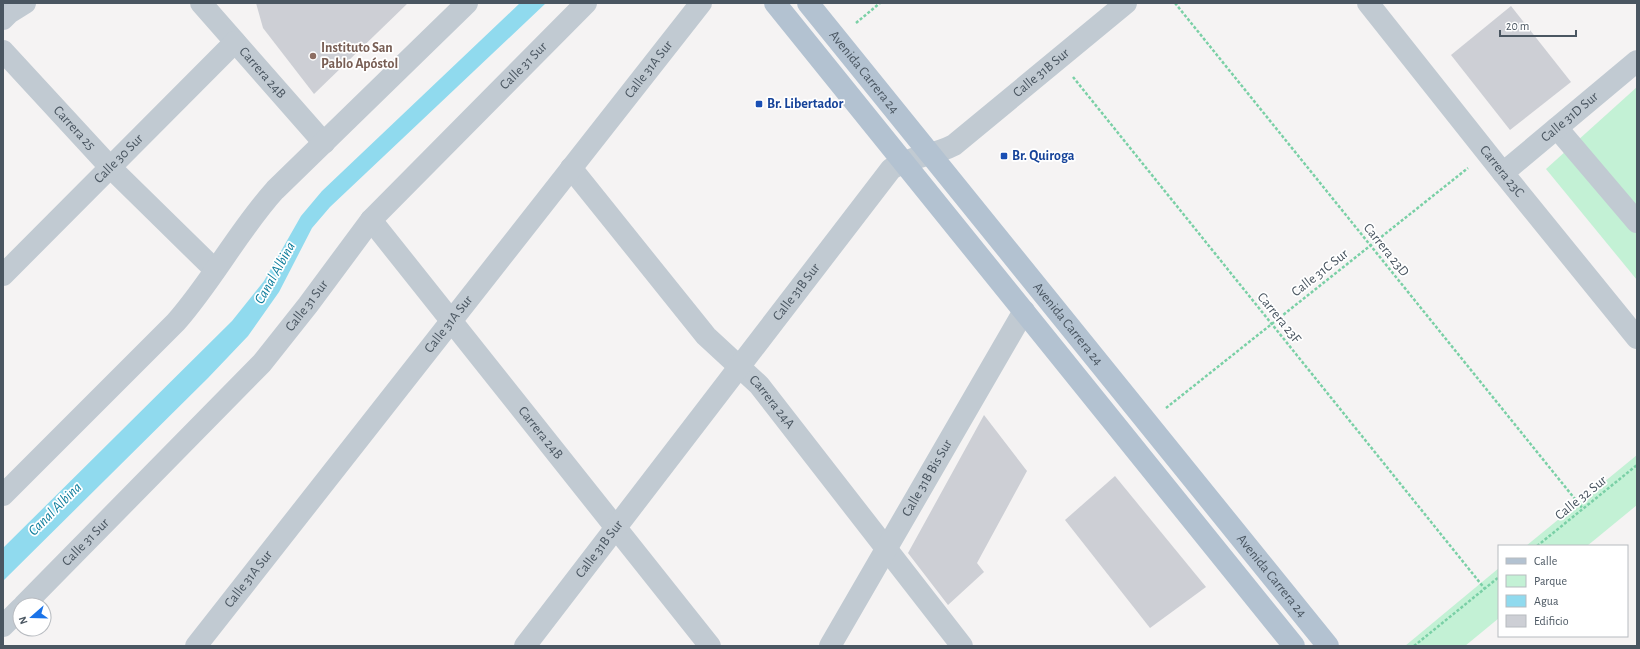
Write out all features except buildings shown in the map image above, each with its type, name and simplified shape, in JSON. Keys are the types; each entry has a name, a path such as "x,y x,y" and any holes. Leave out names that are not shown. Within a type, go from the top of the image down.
{"main road":[{"name":"Avenida Carrera 24","path":"775,3 1294,646"},
{"name":"Avenida Carrera 24","path":"808,3 1328,646"}],"street":[{"path":"3,19 9,13 25,3"},
{"name":"Carrera 24B","path":"201,3 324,142"},
{"path":"3,495 176,322 198,295 257,210 280,185 467,3"},
{"name":"Calle 31 Sur","path":"32,597 262,363 308,305 371,220 586,3"},
{"name":"Calle 31A Sur","path":"196,646 701,3"},
{"name":"Calle 31B Sur","path":"525,646 891,169 903,161 943,151 954,145 1126,3"},
{"name":"Carrera 23C","path":"1368,3 1637,338"},
{"name":"Calle 30 Sur","path":"3,275 235,42"},
{"name":"Carrera 25","path":"3,51 110,167 215,270"},
{"name":"Calle 31D Sur","path":"1503,173 1637,61"},
{"path":"1556,128 1637,222"},
{"name":"Carrera 24A","path":"571,168 706,336 759,385 962,646"},
{"name":"Carrera 24B","path":"371,220 710,646"},
{"name":"Calle 31B Bis Sur","path":"830,646 1024,311"},
{"path":"3,626 12,617"}],"path":[{"path":"837,38 880,3"},
{"name":"Carrera 23D","path":"1175,3 1583,509"},
{"name":"Carrera 23F","path":"1058,59 1484,589"},
{"name":"Calle 31C Sur","path":"1148,423 1487,153"},
{"name":"Calle 32 Sur","path":"1539,545 1637,465"},
{"path":"1414,646 1498,578"}],"green space":[{"path":"1637,87 1637,280 1546,169"},
{"path":"1637,455 1637,505 1588,545 1527,545"},
{"path":"1498,569 1498,619 1465,646 1405,646"}],"water":[{"name":"Canal Albina","path":"520,3 546,3 330,207 312,228 279,292 248,336 208,378 3,581 3,548 232,321 264,281 301,216 322,191"}],"place":[{"name":"Instituto San Pablo Apóstol","path":"313,56"},
{"name":"Br. Libertador","path":"759,104"},
{"name":"Br. Quiroga","path":"1004,156"}]}
